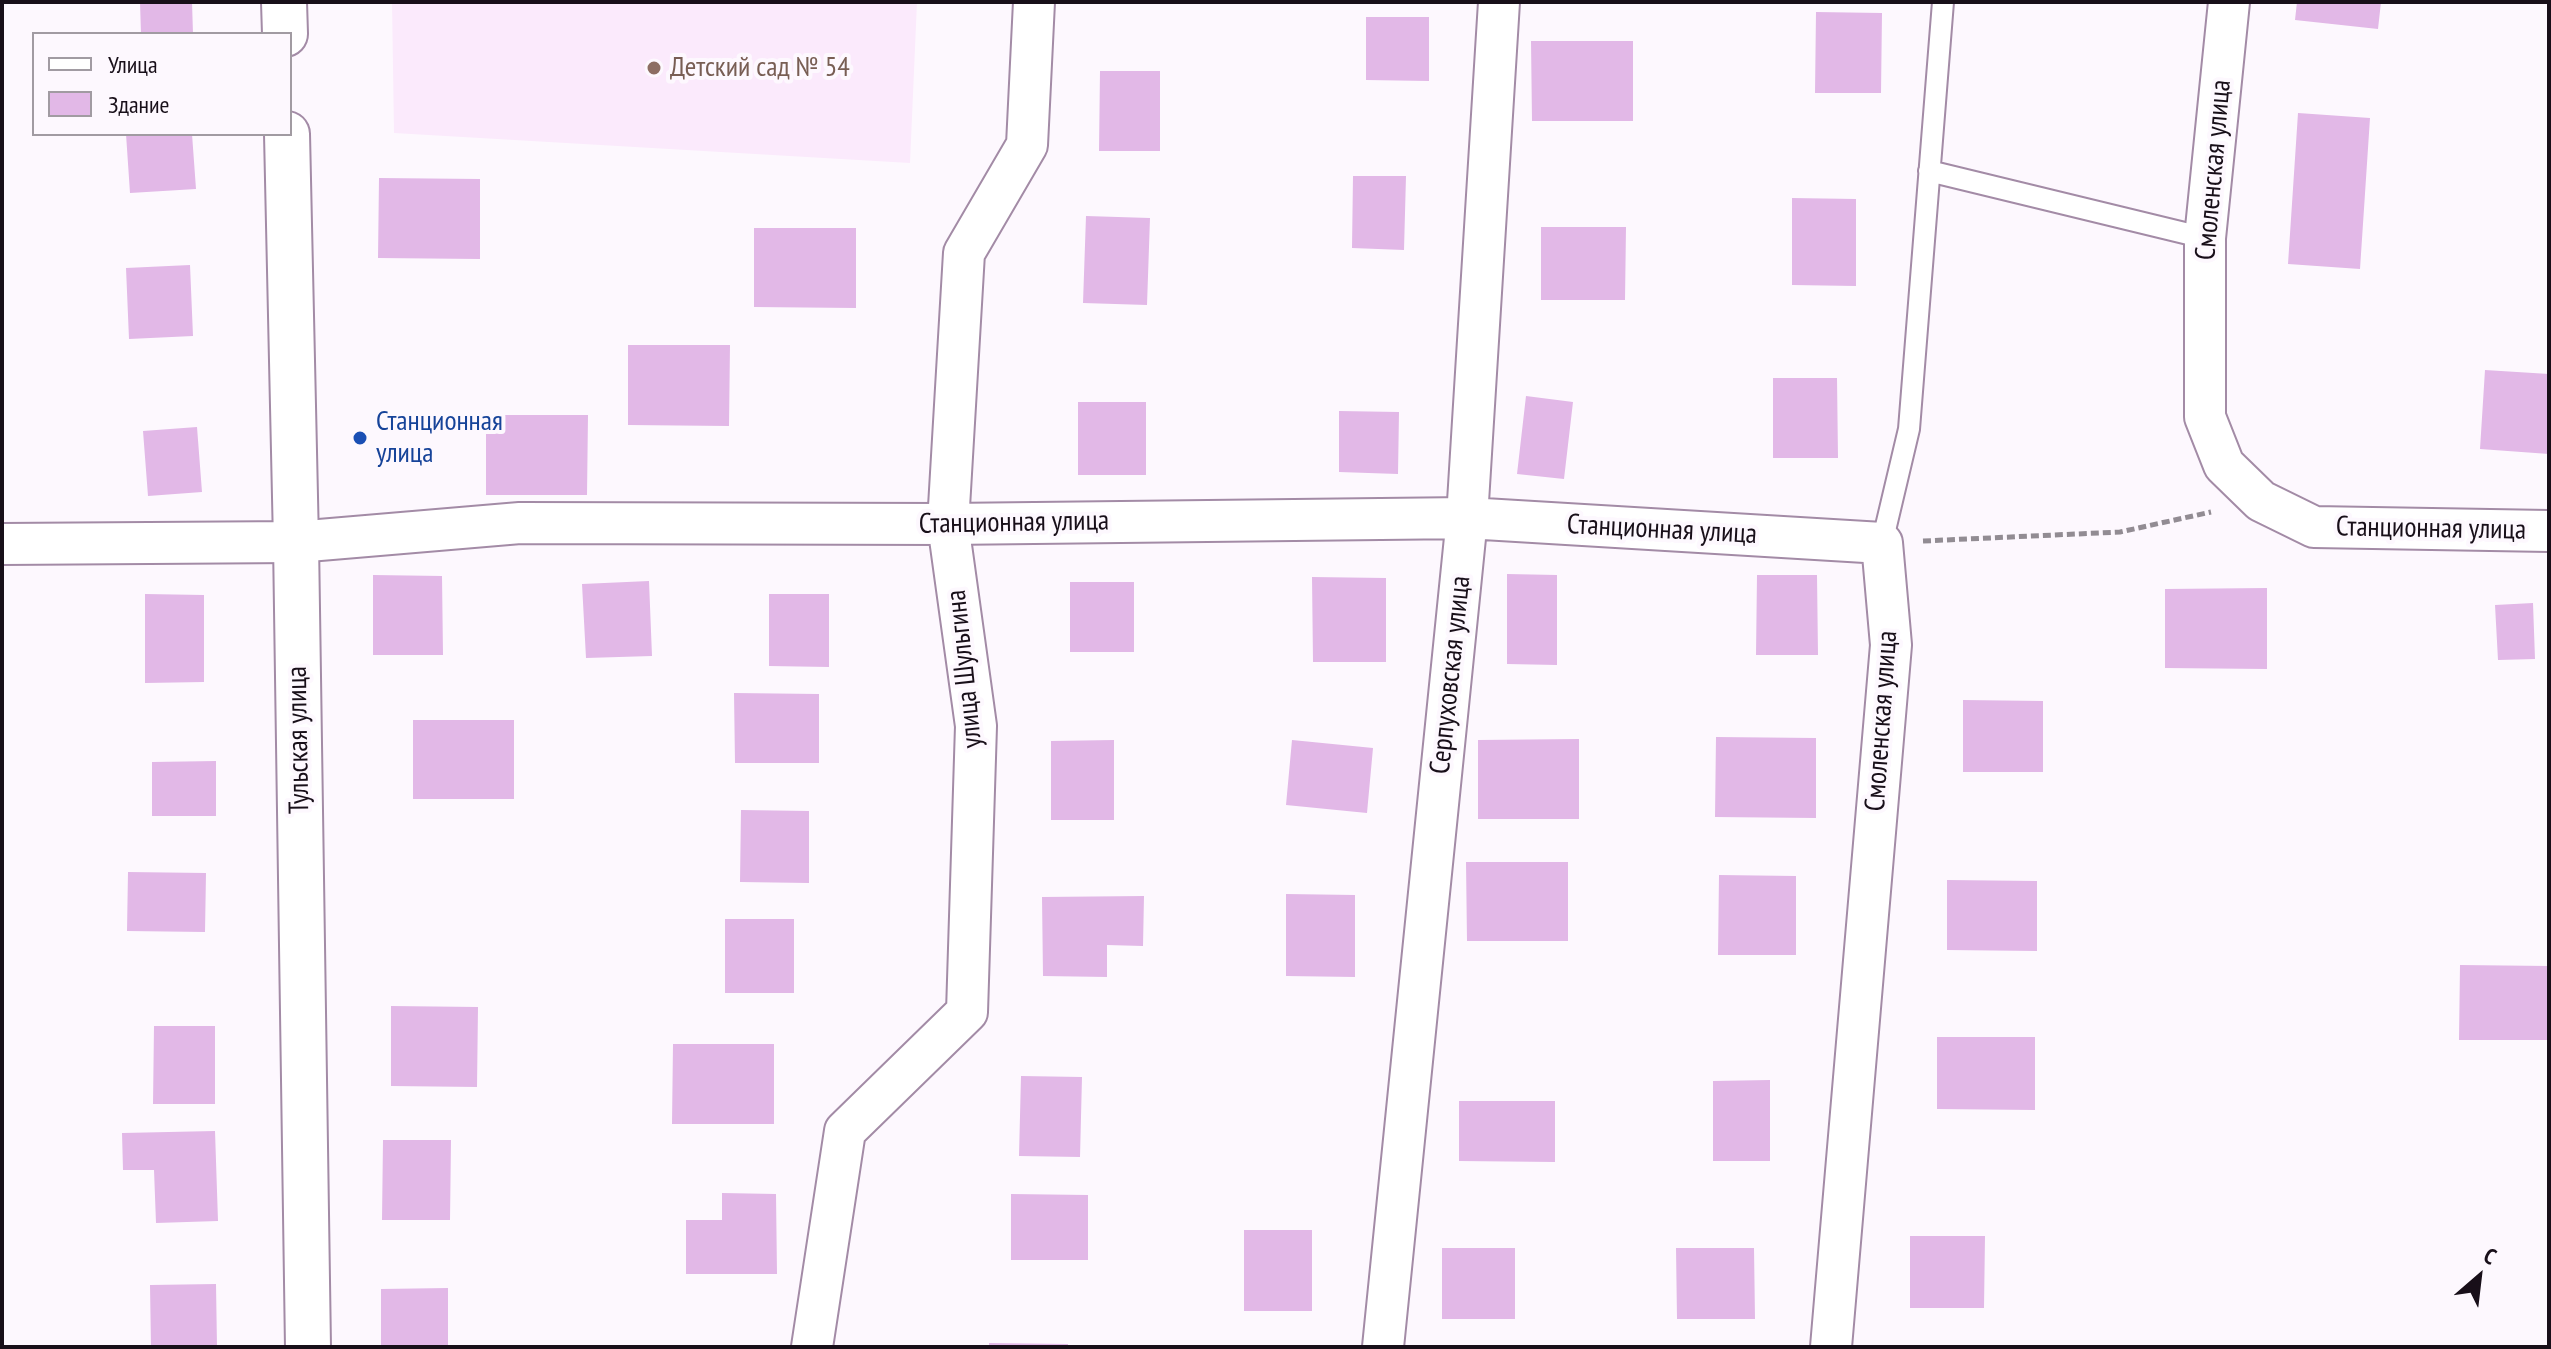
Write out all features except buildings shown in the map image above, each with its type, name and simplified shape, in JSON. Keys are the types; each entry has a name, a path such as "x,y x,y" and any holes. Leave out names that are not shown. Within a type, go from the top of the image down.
{"main road":[{"path":"284,2 285,32"},
{"name":"Тульская улица","path":"287,136 308,1347"}],"street":[{"name":"улица Шульгина","path":"812,1347 845,1131 967,1012 976,726 948,524 964,253 1027,145 1034,2"},
{"name":"Серпуховская улица","path":"1383,1347 1467,518 1499,2"},
{"name":"Смоленская улица","path":"2229,2 2205,238 2205,417 2224,465 2261,501 2314,527"},
{"name":"Станционная улица","path":"2,544 296,542 520,523 948,524 1467,518 1882,543"},
{"name":"Станционная улица","path":"2314,527 2549,531"},
{"name":"Смоленская улица","path":"1831,1347 1891,645 1882,543"}],"lane":[{"name":"Смоленская улица","path":"1882,543 1909,429 1943,2"},
{"path":"1929,171 2205,238"}],"path":[{"path":"1882,543 2120,532 2261,501"}],"shaded area":[{"name":"Детский сад № 54","path":"392,2 917,2 910,163 394,133"}],"place":[{"name":"Детский сад № 54","path":"654,68"},
{"name":"Станционная улица","path":"360,438"}]}
